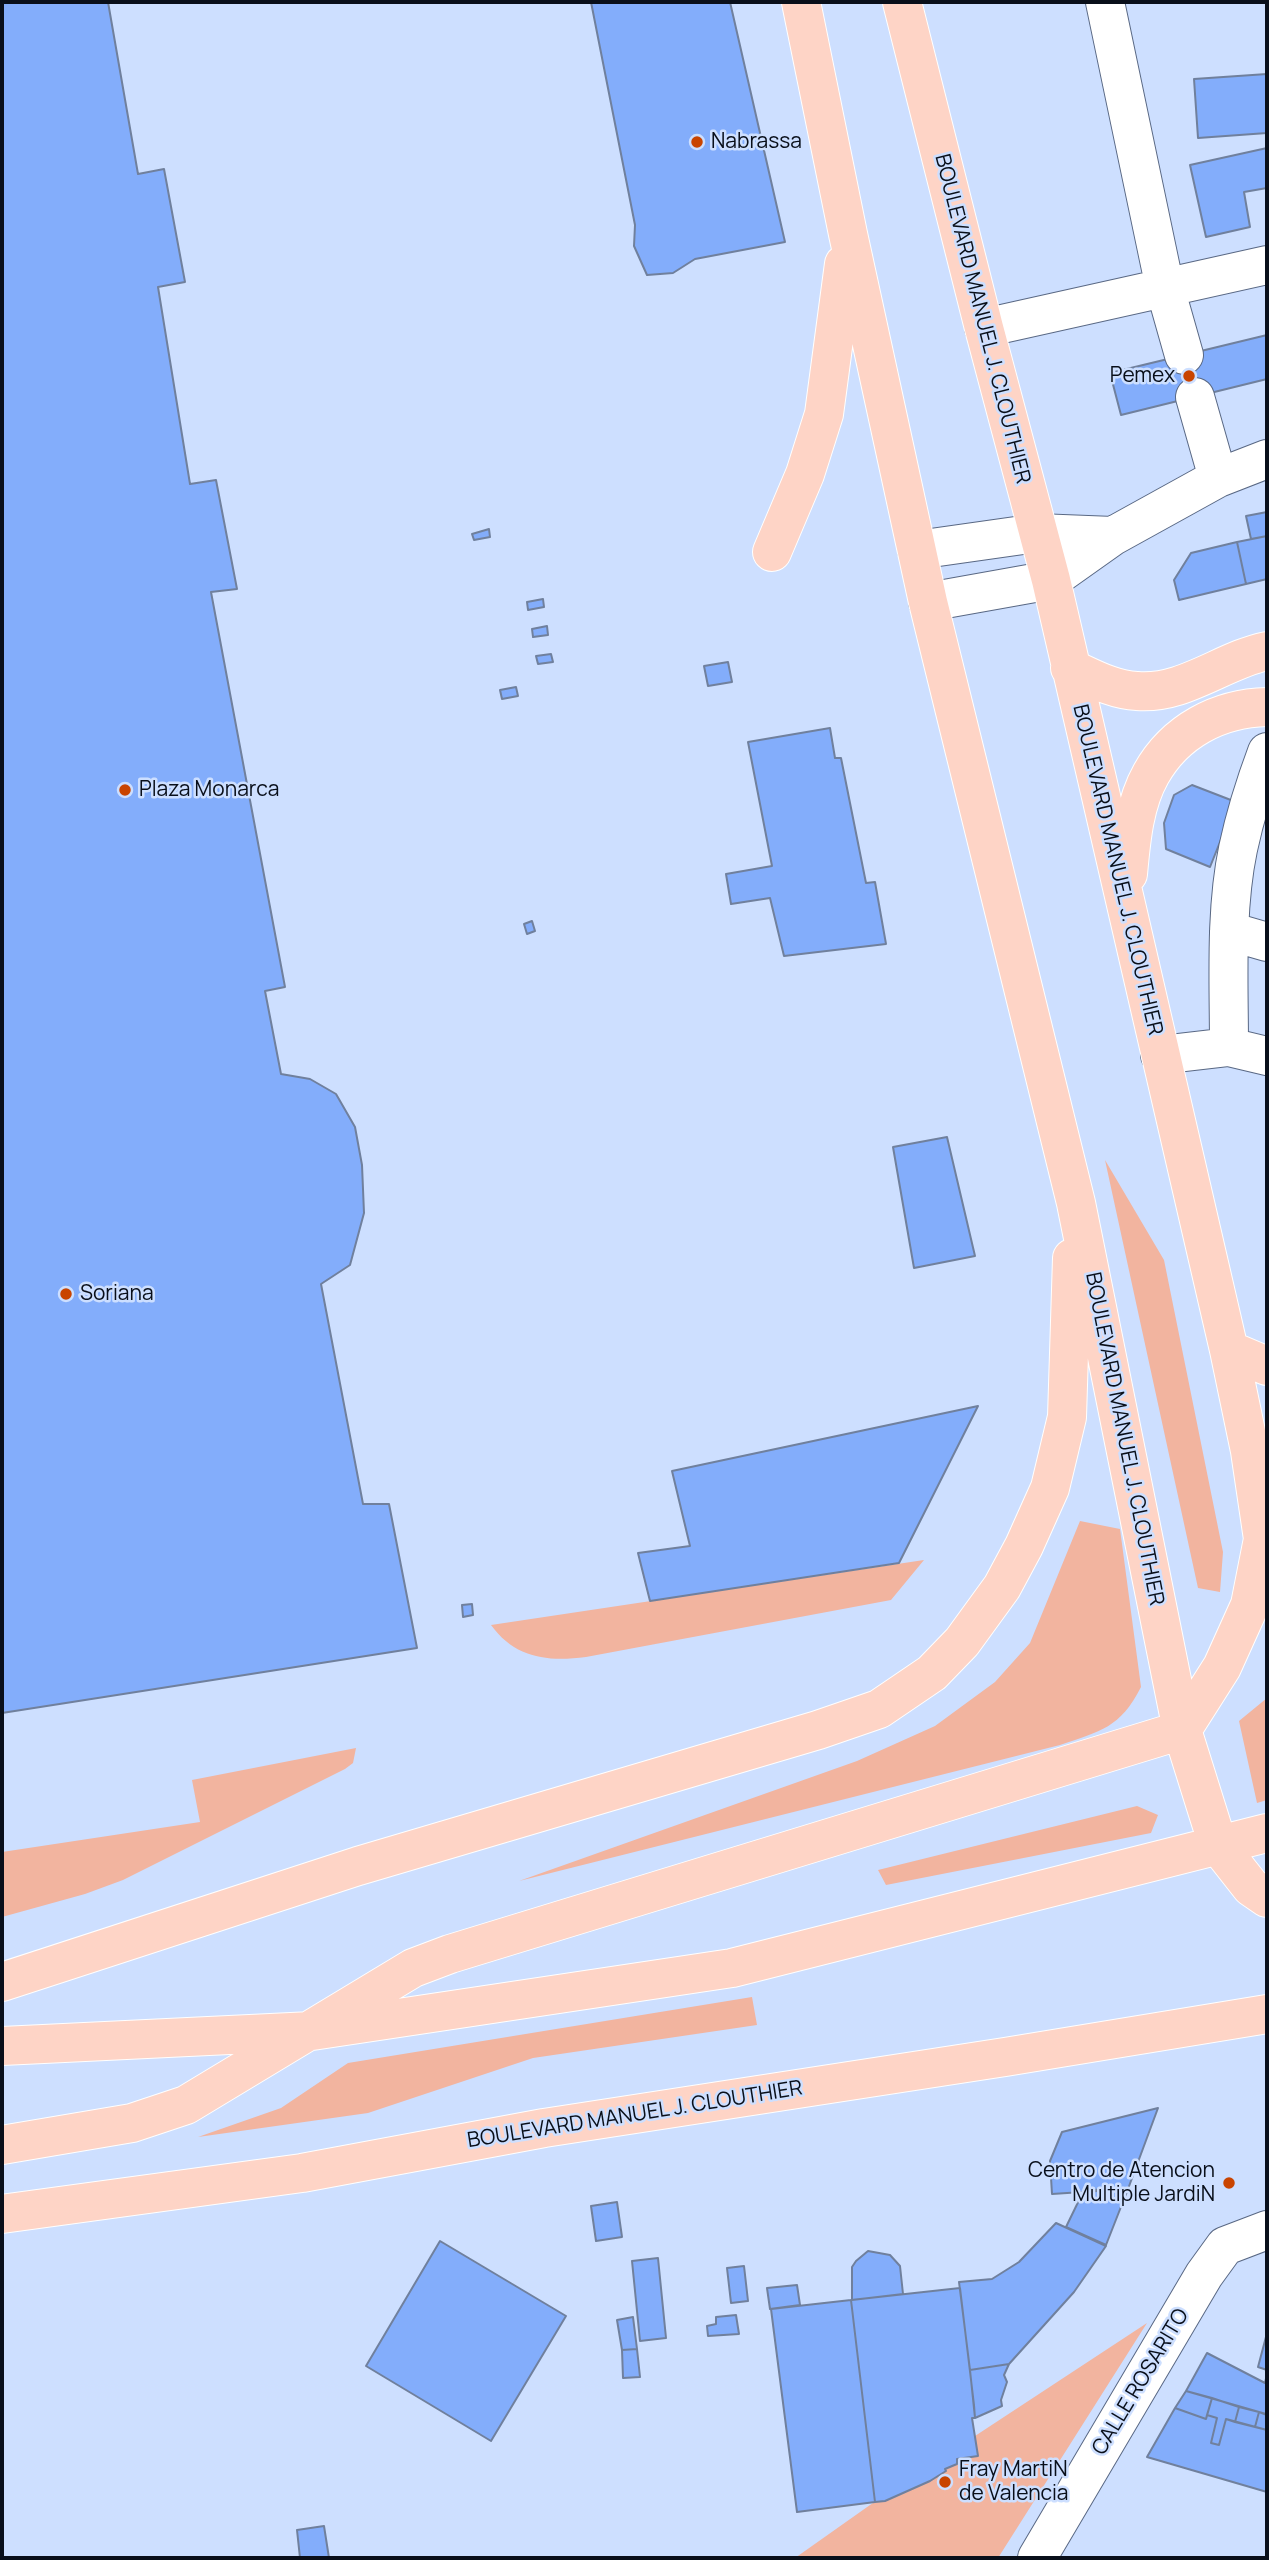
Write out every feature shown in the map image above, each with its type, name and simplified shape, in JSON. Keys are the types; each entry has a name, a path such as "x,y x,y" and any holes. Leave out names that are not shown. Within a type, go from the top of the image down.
{"main road":[{"name":"BOULEVARD MANUEL J. CLOUTHIER","path":"801,2 928,602 1076,1203 1182,1730 1218,1845 1251,1887 1267,1898"},
{"name":"BOULEVARD MANUEL J. CLOUTHIER","path":"901,2 1051,580 1229,1350 1265,1540 1251,1605 1222,1667 1182,1730"},
{"path":"772,552 805,474 824,414 848,234"},
{"path":"1070,668 1110,686 1137,691 1163,690 1251,654 1267,651"},
{"path":"1200,677 1214,718"},
{"path":"1125,897 1132,834 1151,774 1174,744 1198,724 1237,709 1267,707"},
{"path":"2,1982 358,1866 818,1730 879,1709 932,1673 962,1642 1002,1587 1050,1488 1067,1417 1076,1203"},
{"path":"1229,1350 1267,1366"},
{"path":"2,2145 132,2123 186,2105 413,1968 450,1954 1182,1730"},
{"path":"2,2046 312,2031 732,1968 1267,1833"},
{"name":"BOULEVARD MANUEL J. CLOUTHIER","path":"2,2214 302,2173 544,2128 1267,2014"}],"street":[{"path":"1105,2 1165,288 1184,355"},
{"path":"984,328 1267,265"},
{"path":"1195,397 1218,478"},
{"path":"928,602 1051,580 1113,536 1218,478 1267,459"},
{"path":"917,550 1037,533 1113,536"},
{"path":"1229,1047 1229,931 1237,851 1254,785 1267,752"},
{"path":"1229,931 1267,942"},
{"path":"1160,1055 1229,1047 1267,1056"},
{"name":"CALLE ROSARITO","path":"1037,2558 1204,2276 1225,2246 1267,2230"}],"shaded area":[{"path":"1105,1160 1164,1260 1223,1552 1220,1592 1198,1588"},
{"path":"1080,1521 1120,1529 1141,1687 1125,1711 1108,1726 1060,1745 519,1881 857,1761 935,1726 995,1682 1030,1643"},
{"path":"924,1560 891,1600 586,1657 545,1658 521,1651 510,1645 491,1625"},
{"path":"1267,1698 1267,1800 1257,1803 1239,1721"},
{"path":"356,1748 353,1763 345,1769 123,1880 85,1894 2,1917 2,1852 200,1822 192,1780"},
{"path":"1137,1806 1158,1815 1151,1833 886,1885 878,1870"},
{"path":"752,1997 757,2025 533,2058 368,2113 198,2137 281,2108 348,2063"},
{"path":"1147,2323 998,2558 795,2558 870,2505"}],"building":[{"name":"Plaza Monarca","path":"2,2 108,2 138,174 164,169 185,282 158,287 190,484 216,480 237,589 211,592 285,987 265,991 281,1074 310,1079 336,1094 355,1127 362,1165 364,1213 350,1265 321,1284 363,1504 389,1504 417,1648 2,1713"},
{"path":"591,2 730,2 785,242 695,259 673,273 647,275 634,246 635,225"},
{"path":"1267,74 1267,133 1198,138 1194,79"},
{"path":"1267,148 1267,188 1244,192 1250,227 1206,237 1190,165"},
{"name":"Pemex","path":"1267,335 1267,379 1121,415 1110,373"},
{"path":"1267,512 1267,536 1251,539 1246,516"},
{"path":"489,529 490,537 474,540 472,534"},
{"path":"1267,536 1267,579 1246,584 1237,542"},
{"path":"1237,542 1246,584 1179,600 1174,580 1191,553"},
{"path":"543,599 544,607 528,610 527,602"},
{"path":"547,626 548,635 533,637 532,629"},
{"path":"551,654 553,662 538,664 536,656"},
{"path":"728,662 732,682 708,686 704,666"},
{"path":"516,687 518,696 502,699 500,690"},
{"path":"830,728 835,758 841,758 866,883 875,882 886,944 784,956 770,898 731,904 726,874 772,866 748,742"},
{"path":"1192,785 1236,802 1210,867 1166,849 1164,823 1174,795"},
{"path":"532,921 535,931 527,934 524,924"},
{"path":"947,1137 975,1256 914,1268 893,1147"},
{"path":"978,1406 899,1563 650,1601 638,1553 690,1546 672,1471"},
{"path":"472,1604 473,1615 463,1617 462,1605"},
{"path":"1158,2108 1128,2189 1052,2194 1050,2161 1062,2132"},
{"path":"1128,2189 1106,2245 1066,2227 1084,2190"},
{"path":"617,2202 622,2237 596,2241 591,2206"},
{"path":"1056,2223 1106,2246 1074,2292 1009,2364 970,2370 959,2282 992,2279 1019,2262"},
{"path":"440,2241 566,2316 491,2441 366,2366"},
{"path":"868,2251 890,2255 900,2266 903,2294 852,2300 852,2267"},
{"path":"658,2258 666,2338 640,2341 632,2261"},
{"path":"744,2266 748,2301 731,2303 727,2268"},
{"path":"797,2285 800,2305 770,2309 767,2288"},
{"path":"960,2288 978,2456 957,2459 957,2464 945,2469 946,2471 930,2481 885,2501 875,2502 851,2300"},
{"path":"851,2300 875,2502 797,2512 771,2309"},
{"path":"736,2315 739,2334 708,2336 707,2326 716,2324 716,2317"},
{"path":"633,2317 637,2349 622,2350 617,2320"},
{"path":"1267,2333 1267,2370 1258,2367"},
{"path":"637,2349 640,2377 623,2378 622,2350"},
{"path":"1207,2353 1265,2383 1267,2374 1266,2414 1186,2391"},
{"path":"1009,2364 1004,2375 1007,2382 1001,2400 1002,2406 975,2418 970,2370"},
{"path":"1186,2391 1212,2398 1206,2419 1175,2408"},
{"path":"1212,2398 1239,2407 1235,2422 1226,2419 1219,2445 1211,2443 1217,2418 1207,2415"},
{"path":"1239,2407 1259,2412 1255,2427 1235,2422"},
{"path":"1175,2408 1206,2419 1207,2415 1217,2418 1211,2443 1219,2445 1226,2419 1267,2430 1267,2492 1147,2457"},
{"path":"1259,2412 1267,2415 1267,2430 1255,2427"},
{"path":"324,2526 329,2558 300,2558 297,2530"}],"place":[{"name":"Nabrassa","path":"697,142"},
{"name":"Pemex","path":"1189,376"},
{"name":"Plaza Monarca","path":"125,790"},
{"name":"Soriana","path":"66,1294"},
{"name":"Centro de Atencion Multiple JardiN","path":"1229,2183"},
{"name":"Fray MartiN de Valencia","path":"945,2482"}]}
